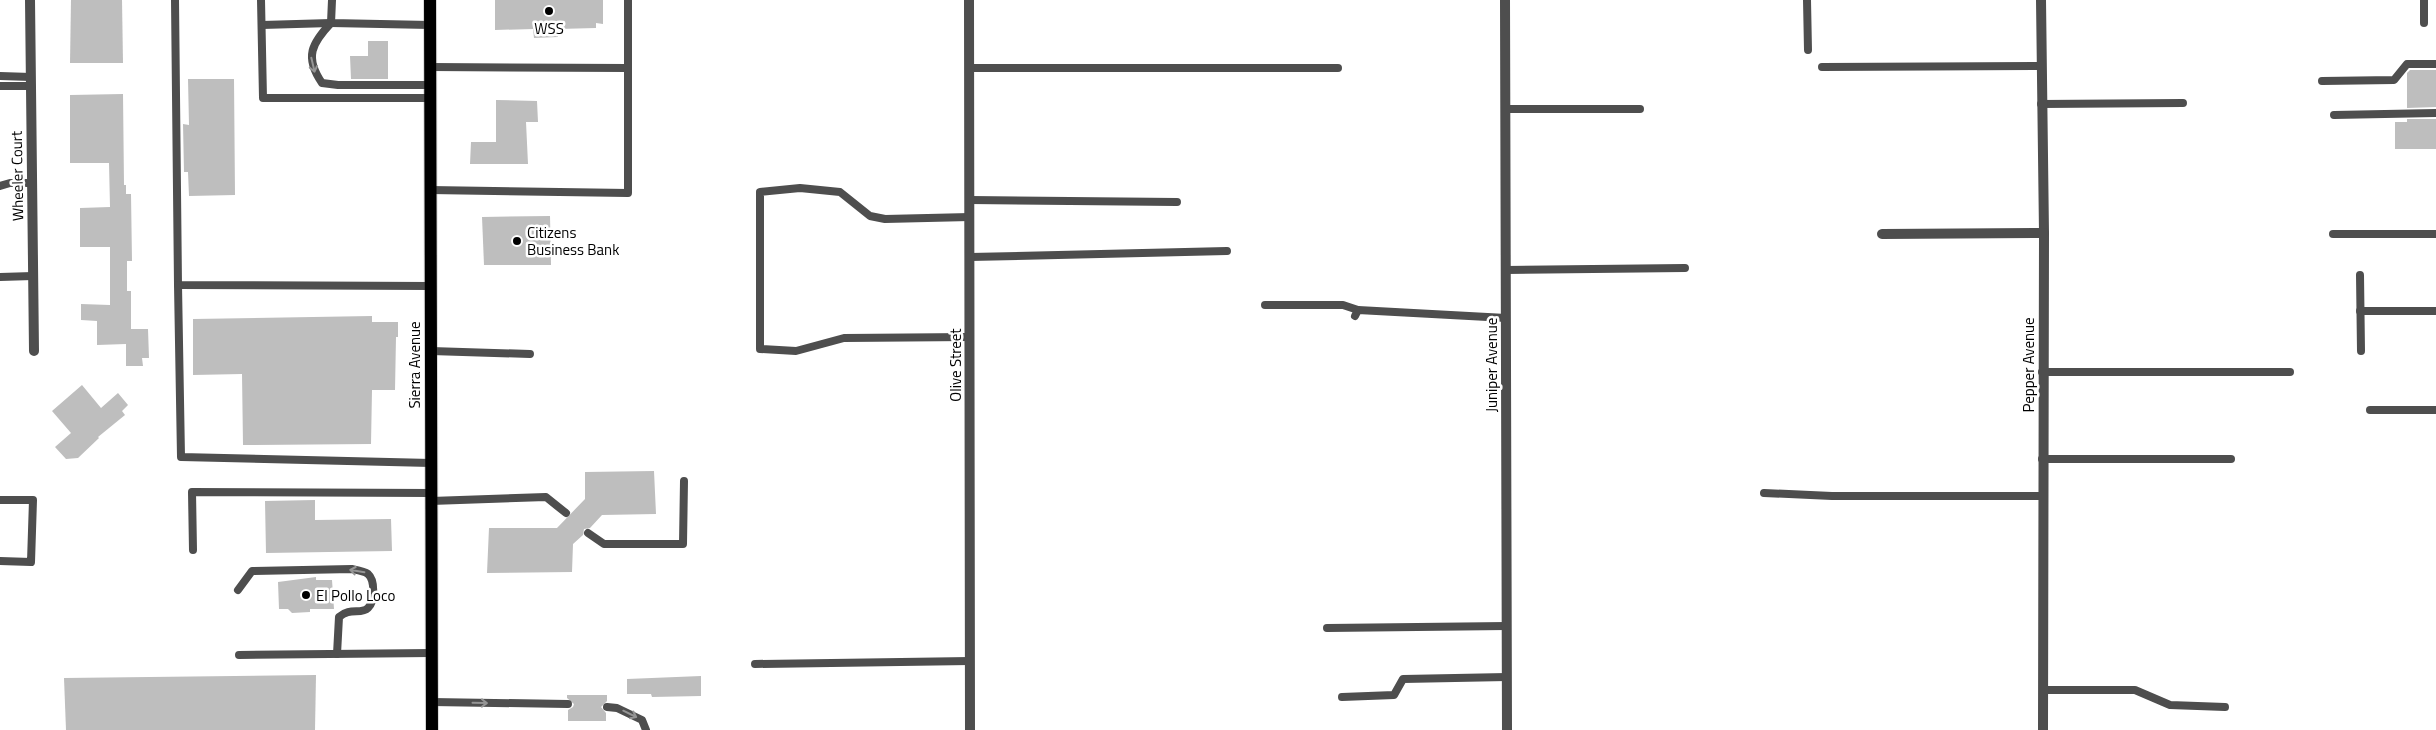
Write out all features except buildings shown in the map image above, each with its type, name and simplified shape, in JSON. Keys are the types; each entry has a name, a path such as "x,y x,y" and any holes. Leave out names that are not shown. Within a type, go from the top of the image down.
{"main road":[{"name":"Sierra Avenue","path":"430,0 432,730"}],"street":[{"name":"Wheeler Court","path":"30,0 34,352"},
{"name":"Olive Street","path":"969,0 970,730"},
{"name":"Juniper Avenue","path":"1505,0 1507,730"},
{"name":"Pepper Avenue","path":"2041,0 2044,233 2042,372 2043,730"},
{"path":"1882,234 2044,233"}],"lane":[{"path":"175,0 181,457 431,463"},
{"path":"261,0 263,98 430,98"},
{"path":"332,0 332,23 316,39 311,55 314,72 322,82 338,85 430,85"},
{"path":"430,190 628,193 628,0"},
{"path":"1807,0 1808,50"},
{"path":"2424,0 2424,23"},
{"path":"262,26 332,23 430,25"},
{"path":"2322,81 2394,80 2407,64 2436,64"},
{"path":"1822,68 2041,66"},
{"path":"430,67 628,68"},
{"path":"969,68 1338,68"},
{"path":"0,76 31,81"},
{"path":"0,86 31,81"},
{"path":"2041,104 2183,103"},
{"path":"1505,109 1640,109"},
{"path":"2334,115 2436,113"},
{"path":"0,186 10,183 32,183"},
{"path":"970,217 886,219 870,216 840,192 800,188 760,192 760,349 796,352 844,338 970,337"},
{"path":"970,200 1177,202"},
{"path":"2333,234 2436,234"},
{"path":"970,257 1227,251"},
{"path":"1506,270 1685,268"},
{"path":"2360,275 2361,351"},
{"path":"0,277 34,276"},
{"path":"178,285 431,286"},
{"path":"1265,305 1343,305 1356,313 1506,318"},
{"path":"2360,311 2436,311"},
{"path":"431,351 530,354"},
{"path":"2042,372 2290,372"},
{"path":"2370,410 2436,410"},
{"path":"2042,459 2232,459"},
{"path":"588,533 604,544 683,544 684,481"},
{"path":"193,550 192,492 431,497 546,496 566,513"},
{"path":"1764,493 1832,496 2043,496"},
{"path":"0,500 33,500 32,562 0,562"},
{"path":"238,590 252,571 352,569 368,573 372,578 373,586 370,606 366,610 345,612 339,617 337,654"},
{"path":"1327,628 1507,626"},
{"path":"239,655 431,654"},
{"path":"755,664 970,661"},
{"path":"1342,697 1394,695 1403,679 1507,676"},
{"path":"2043,690 2135,690 2170,705 2225,707"},
{"path":"432,702 568,704"},
{"path":"607,707 617,708 642,720 646,730"}],"place":[{"name":"WSS","path":"549,11"},
{"name":"Citizens Business Bank","path":"517,241"},
{"name":"El Pollo Loco","path":"306,595"}]}
